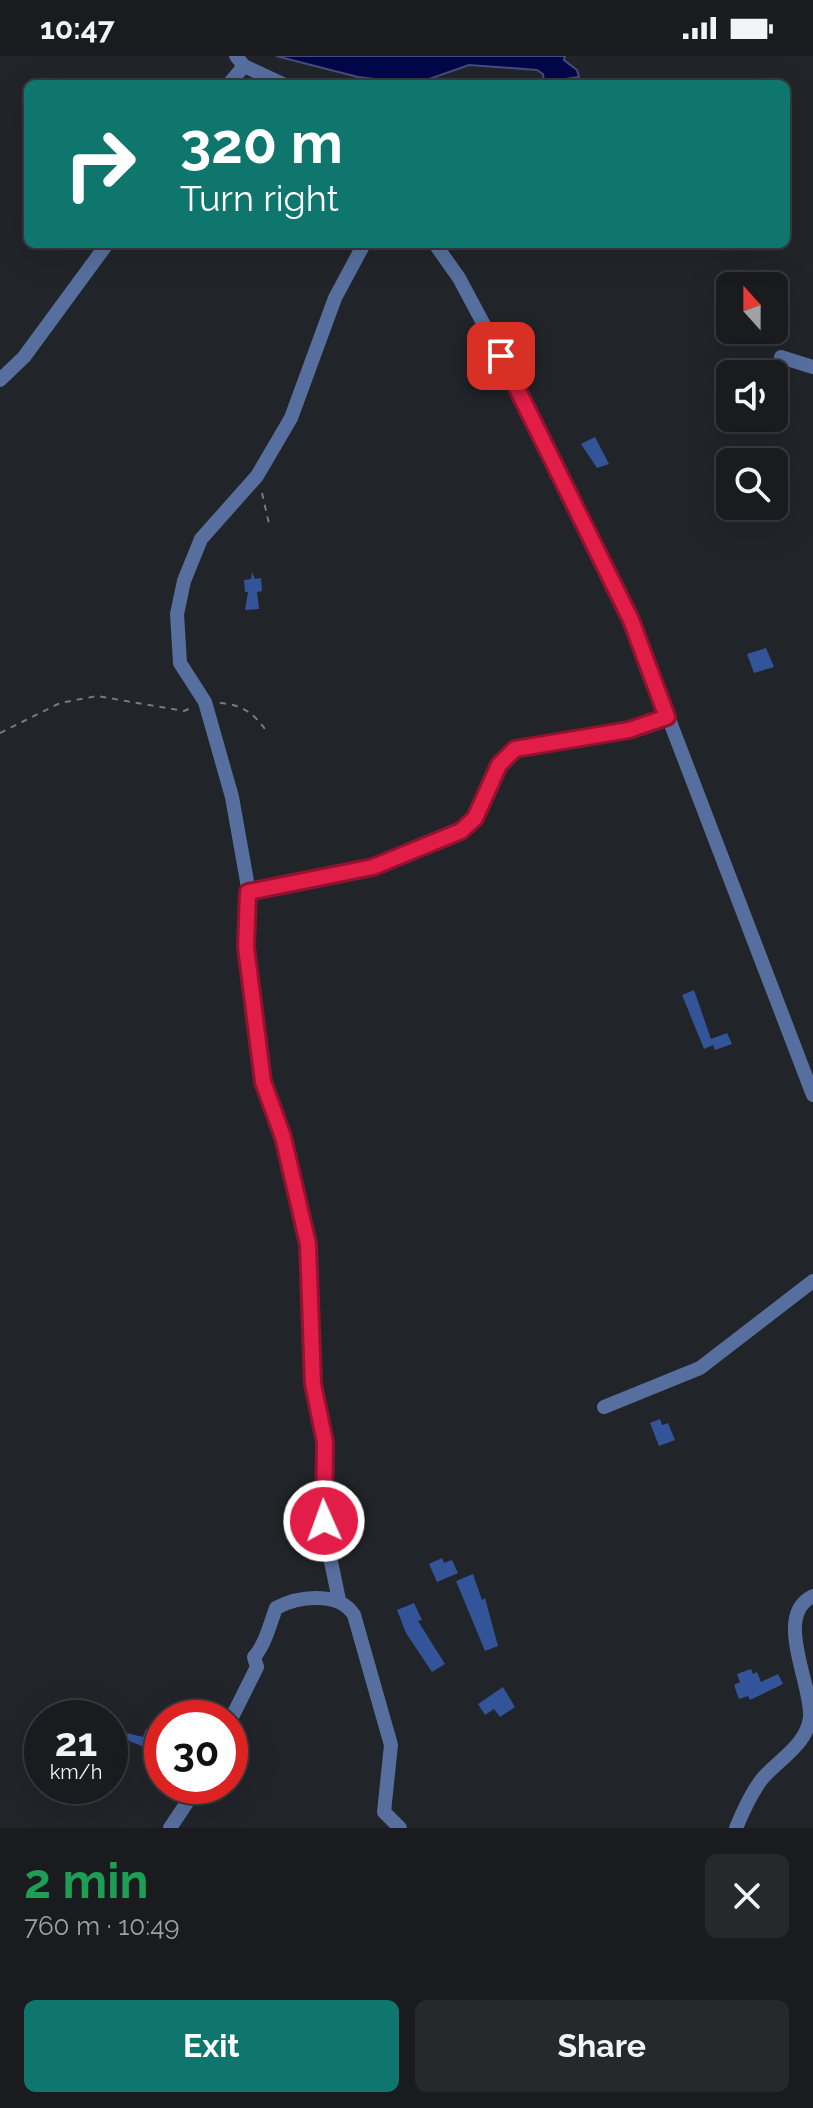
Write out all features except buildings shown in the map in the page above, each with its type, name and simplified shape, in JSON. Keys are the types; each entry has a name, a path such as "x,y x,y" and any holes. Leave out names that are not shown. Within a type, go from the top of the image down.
{"street":[{"path":"231,80 240,61 276,80"},
{"path":"0,380 24,357 104,248"},
{"path":"362,248 335,298 291,418 257,476 209,527 184,581 177,614 178,656 205,702 232,797 248,892 246,947 263,1082 283,1137 308,1244 313,1384 325,1442 325,1533 339,1600 354,1615 391,1745 382,1807 387,1819 400,1828"},
{"path":"438,248 459,278 524,400 631,620 813,1095"},
{"path":"781,357 813,367"},
{"path":"248,892 373,867 461,831 475,818 499,765 515,749 629,730 667,717"},
{"path":"604,1407 700,1368 813,1281"},
{"path":"736,1828 762,1780 805,1734 810,1710 794,1623 800,1606 813,1596"},
{"path":"240,1700 257,1667 254,1657 262,1648 265,1630 276,1608 298,1602 339,1600"},
{"path":"170,1828 186,1804"}],"path":[{"path":"257,476 270,528"},
{"path":"0,733 60,703 97,696 184,711 205,702 238,705 255,715 267,732"}],"shaded area":[{"path":"276,56 565,56 564,60 577,70 579,77 544,80 543,74 537,70 469,65 426,80 358,77"}],"route":[{"path":"324,1521 325,1442 313,1384 307,1283 310,1256 283,1137 263,1082 260,1038 246,947 248,892 336,877 373,867 461,831 475,818 487,799 499,765 515,749 629,730 667,717 631,620 501,356"}]}
